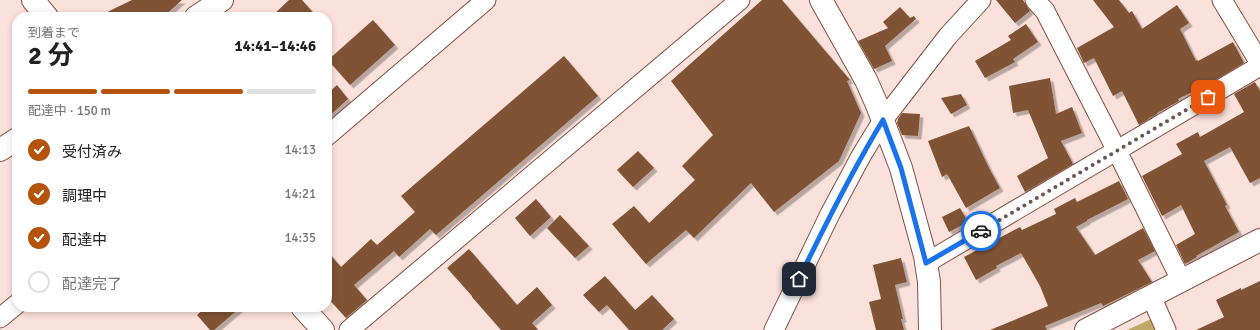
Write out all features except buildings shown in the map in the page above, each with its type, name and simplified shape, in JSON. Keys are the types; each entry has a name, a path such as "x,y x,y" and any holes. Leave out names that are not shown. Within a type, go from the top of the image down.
{"main road":[{"path":"33,0 43,12"},
{"path":"204,12 222,0"},
{"path":"821,0 866,80 901,168 926,263 929,282 930,330"},
{"path":"0,150 12,142"},
{"path":"1086,330 1260,240"},
{"path":"307,312 323,330"}],"street":[{"path":"332,132 486,0"},
{"path":"349,330 740,0"},
{"path":"774,330 830,214 861,156 883,120 948,36 981,0"},
{"path":"1035,0 1045,11 1182,280"},
{"path":"926,263 1260,65 1222,0"},
{"path":"1151,296 1166,330"},
{"path":"0,318 12,308"}],"shaded area":[{"path":"1160,315 1167,330 1127,330"}],"way so far":[{"path":"981,231 1208,97"}],"route":[{"path":"799,279 830,214 861,156 883,120 901,168 926,263 981,231"}]}
